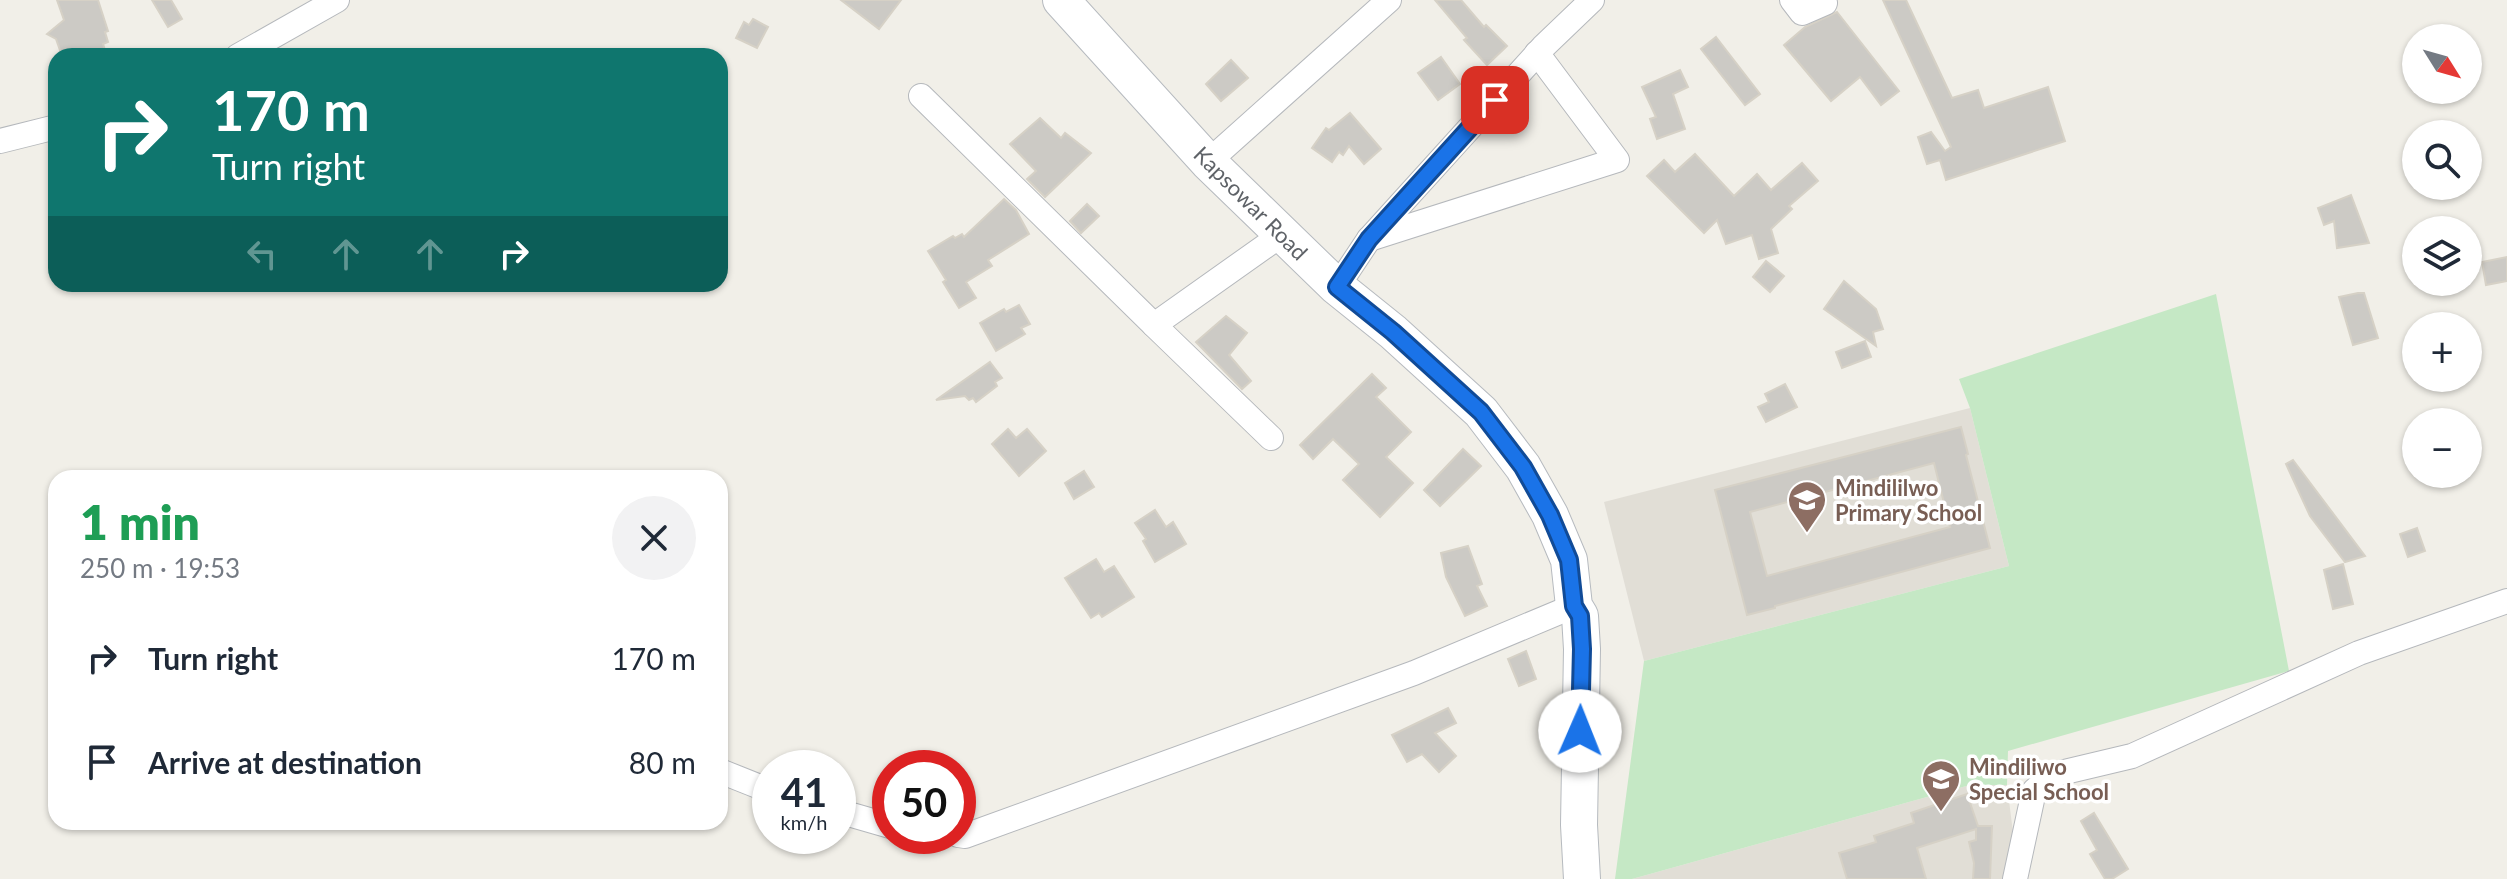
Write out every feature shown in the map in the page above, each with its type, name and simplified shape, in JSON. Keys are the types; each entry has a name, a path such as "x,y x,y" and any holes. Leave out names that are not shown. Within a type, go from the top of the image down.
{"main road":[{"name":"Kapsowar Road","path":"1061,0 1208,162 1337,287 1393,332 1481,412 1523,467 1550,515 1569,560 1574,606 1580,616 1579,825 1582,879"}],"street":[{"path":"252,48 337,0"},
{"path":"1208,162 1389,0"},
{"path":"1337,287 1369,239 1537,53 1592,0"},
{"path":"1792,0 1802,13 1825,3"},
{"path":"1369,239 1617,160 1537,53"},
{"path":"921,96 1271,438"},
{"path":"0,141 48,129"},
{"path":"1154,325 1281,235"},
{"path":"2015,879 2034,791 2052,775 2132,756 2359,653 2507,601"},
{"path":"976,832 1414,673 1574,606"},
{"path":"728,774 752,784"}],"shaded area":[{"name":"Mindililwo Primary School","path":"1970,408 2009,566 1644,661 1604,502"},
{"name":"Mindiliwo Special School","path":"1970,785 2007,785 2014,840 2004,879 1632,879"}],"green space":[{"path":"2216,294 2289,671 2008,751 2007,785 1970,785 1632,879 1615,879 1644,661 2009,566 1970,408 1959,379"}],"building":[{"path":"57,0 98,0 108,31 105,32 108,42 103,44 104,48 59,48 56,39 47,34 64,20"},
{"path":"152,0 171,0 182,19 168,27"},
{"path":"841,0 901,0 879,29"},
{"path":"1435,0 1461,0 1484,27 1486,25 1507,46 1487,65"},
{"path":"1883,0 1906,0 1952,98 1978,90 1984,108 2048,87 2065,141 1946,180 1940,160 1927,164 1918,137 1931,132 1945,151 1951,147"},
{"path":"1837,12 1899,91 1881,105 1860,77 1831,101 1784,45 1805,27"},
{"path":"753,19 768,27 757,48 736,38 744,22 749,25"},
{"path":"1716,37 1760,94 1745,105 1701,49"},
{"path":"1441,57 1460,84 1438,100 1418,73"},
{"path":"1231,60 1248,78 1221,101 1206,84"},
{"path":"1680,70 1688,87 1673,94 1685,129 1657,139 1650,119 1656,117 1642,87"},
{"path":"1350,113 1381,149 1364,164 1349,146 1343,155 1339,152 1332,162 1312,148 1326,128 1329,130"},
{"path":"1040,118 1061,138 1065,133 1091,153 1045,197 1027,179 1036,171 1010,144"},
{"path":"1695,154 1734,196 1757,174 1771,190 1802,163 1818,181 1789,206 1792,209 1771,229 1778,253 1759,259 1752,235 1726,244 1717,220 1704,233 1647,176 1664,160 1675,172"},
{"path":"2351,195 2369,243 2337,248 2334,221 2324,225 2318,208"},
{"path":"1004,199 1016,210 1029,234 988,260 992,266 966,282 976,298 959,308 928,251 953,236 962,234 964,237"},
{"path":"1087,204 1099,216 1081,233 1070,221"},
{"path":"2507,257 2507,281 2486,285 2482,262"},
{"path":"1766,261 1784,276 1770,292 1753,277"},
{"path":"1844,281 1876,309 1883,329 1873,332 1876,346 1824,309"},
{"path":"2364,293 2378,338 2353,345 2339,297"},
{"path":"1019,305 1030,324 1021,328 1025,334 996,351 980,323 1004,309 1006,312"},
{"path":"1226,316 1247,333 1229,355 1251,381 1242,389 1196,342"},
{"path":"1865,341 1871,357 1842,368 1836,352"},
{"path":"990,362 1002,378 995,382 997,386 976,402 965,396 936,400"},
{"path":"1372,374 1386,388 1376,397 1411,432 1386,457 1413,483 1380,517 1343,480 1359,464 1333,439 1313,459 1300,445"},
{"path":"1785,384 1797,407 1766,422 1758,407 1769,402 1765,394"},
{"path":"1961,427 1990,548 1747,615 1715,490","holes":["1934,463 1950,527 1767,576 1750,512"]},
{"path":"1008,429 1016,438 1027,429 1046,451 1019,476 992,444"},
{"path":"1463,449 1481,466 1440,506 1424,490"},
{"path":"2293,460 2365,556 2345,562 2310,516 2286,464"},
{"path":"1084,471 1094,487 1074,499 1065,483"},
{"path":"1155,510 1166,527 1173,522 1186,544 1155,562 1143,541 1146,539 1135,523"},
{"path":"2417,528 2425,551 2408,557 2400,534"},
{"path":"1468,546 1482,584 1477,586 1487,606 1465,616 1446,577 1441,553"},
{"path":"1096,559 1104,572 1114,566 1134,597 1102,617 1099,613 1091,618 1065,578"},
{"path":"2343,564 2353,604 2333,609 2324,570"},
{"path":"1526,651 1536,679 1519,686 1508,659"},
{"path":"1448,708 1456,723 1435,733 1456,756 1439,772 1422,754 1407,762 1392,735"},
{"path":"1967,794 1978,826 1992,826 1990,879 1973,879 1974,863 1969,842 1976,840 1976,829 1917,848 1926,879 1847,879 1839,853 1876,842 1874,836 1914,823 1911,813"},
{"path":"2094,813 2128,869 2112,879 2105,879 2090,854 2097,850 2081,821"}],"place":[{"name":"Mindililwo Primary School","path":"1807,534"},
{"name":"Mindiliwo Special School","path":"1941,813"}],"route":[{"path":"1495,100 1369,239 1337,287 1393,332 1481,412 1523,467 1550,515 1569,560 1574,606 1580,616 1580,731"}]}
